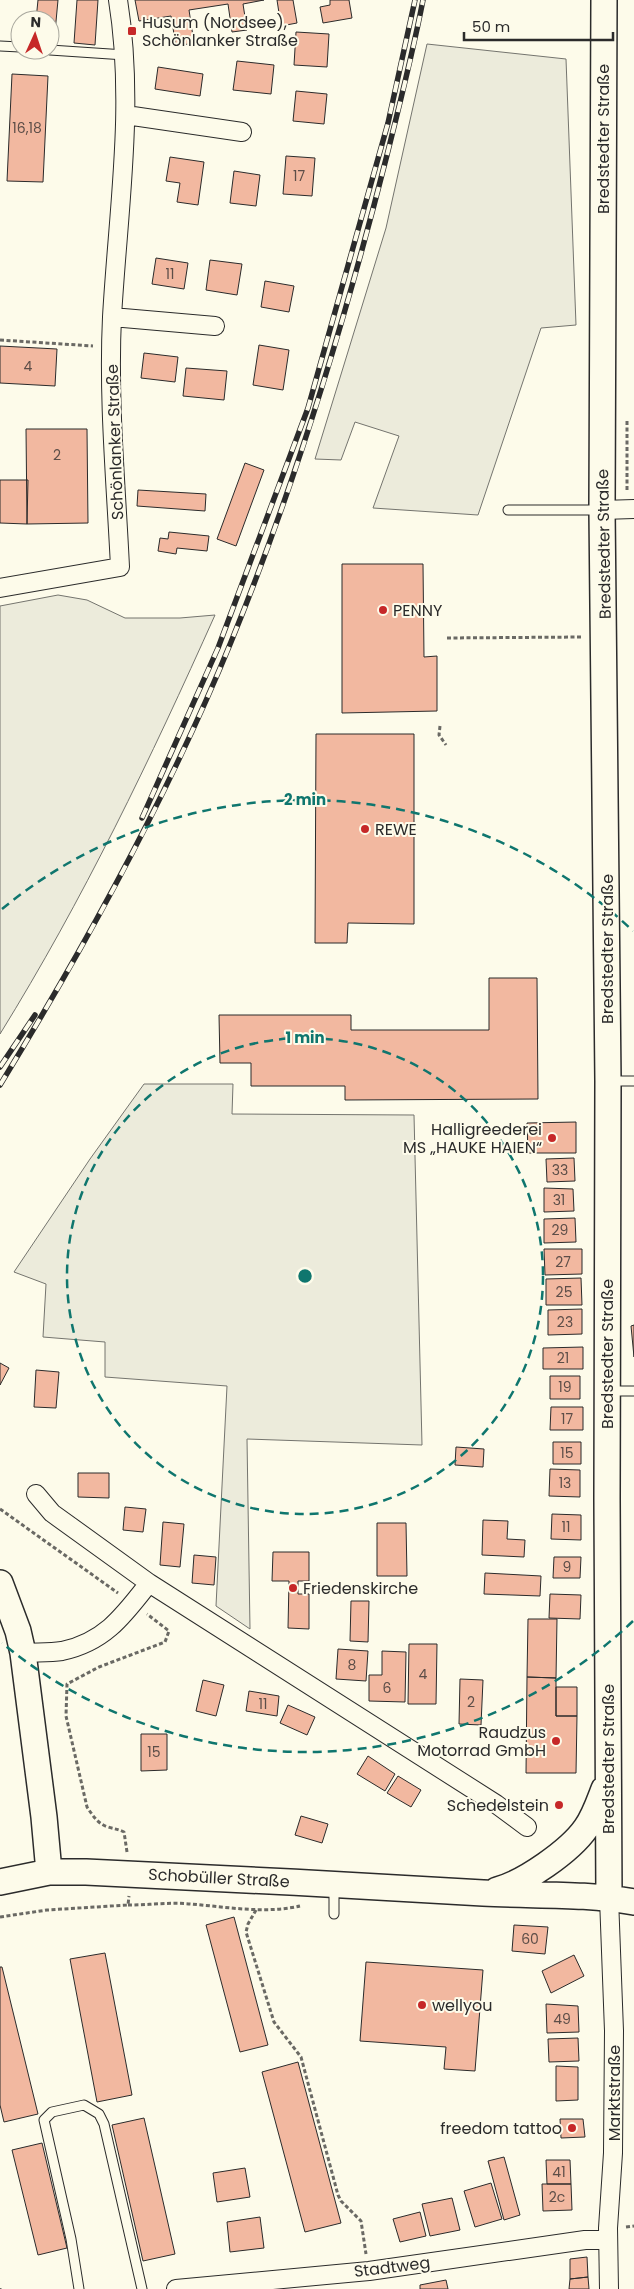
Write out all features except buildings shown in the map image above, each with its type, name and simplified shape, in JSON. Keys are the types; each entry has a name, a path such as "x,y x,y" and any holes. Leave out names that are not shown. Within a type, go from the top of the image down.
{"main road":[{"name":"Bredstedter Straße","path":"604,0 602,510 605,636 608,1081 609,1898"},
{"path":"0,1583 18,1630 22,1653 44,1817 48,1872"},
{"path":"483,1893 505,1888 527,1878 575,1839 585,1829 608,1778"},
{"name":"Schobüller Straße","path":"0,1882 48,1872 86,1872 334,1891 483,1893 609,1898 634,1902"}],"street":[{"name":"Schönlanker Straße","path":"0,588 120,567 112,317 126,115 126,55 118,0"},
{"path":"126,115 242,132"},
{"path":"112,317 214,326"},
{"path":"602,510 634,509"},
{"path":"36,1494 52,1513 149,1583 496,1804 527,1827"},
{"path":"22,1653 62,1651 96,1639 118,1623 149,1583"},
{"name":"Marktstraße","path":"608,2289 608,2240 613,2153 614,2040 609,1898"},
{"name":"Stadtweg","path":"176,2289 244,2286 369,2271 585,2240 608,2240"}],"lane":[{"path":"60,51 126,55"},
{"path":"508,510 602,510"},
{"path":"608,1081 634,1080"},
{"path":"607,1391 634,1391"},
{"path":"334,1891 334,1914"},
{"path":"80,2289 71,2239 44,2120 52,2112 84,2105 99,2114 104,2124 142,2289"}],"path":[{"path":"0,340 112,348"},
{"path":"447,638 605,636"},
{"path":"440,726 439,735 446,745"},
{"path":"0,1509 169,1632 165,1642 100,1667 67,1684 66,1716 88,1807 95,1820 124,1832 128,1852"},
{"path":"0,1917 47,1910 128,1905 188,1904 256,1910 286,1909 334,1891"},
{"path":"128,1905 129,1896"},
{"path":"256,1910 246,1932 274,2022 301,2057 338,2195 346,2207 361,2221 369,2271"}],"shaded area":[{"path":"427,44 566,59 576,325 541,328 478,515 373,508 399,436 355,422 341,460 315,459 386,228"},
{"path":"58,595 87,600 125,618 180,618 215,615 115,828 60,932 0,1034 0,606"},
{"path":"144,1084 233,1084 232,1114 414,1115 422,1445 247,1439 250,1629 216,1606 227,1386 105,1377 105,1342 43,1337 46,1284 14,1272 90,1159"}],"railway":[{"path":"142,818 218,648 308,408 388,123 415,0"},
{"path":"0,1085 95,923 153,812 207,699 255,582 318,401 354,279 411,58 423,0"},
{"path":"0,1067 35,1015"}],"place":[{"name":"Husum (Nordsee), Schönlanker Straße","path":"132,31"},
{"name":"PENNY","path":"383,610"},
{"name":"REWE","path":"365,829"},
{"name":"Halligreederei MS „HAUKE HAIEN“","path":"552,1138"},
{"name":"Friedenskirche","path":"293,1588"},
{"name":"Raudzus Motorrad GmbH","path":"556,1741"},
{"name":"Schedelstein","path":"559,1805"},
{"name":"wellyou","path":"422,2005"},
{"name":"freedom tattoo","path":"572,2128"}]}
